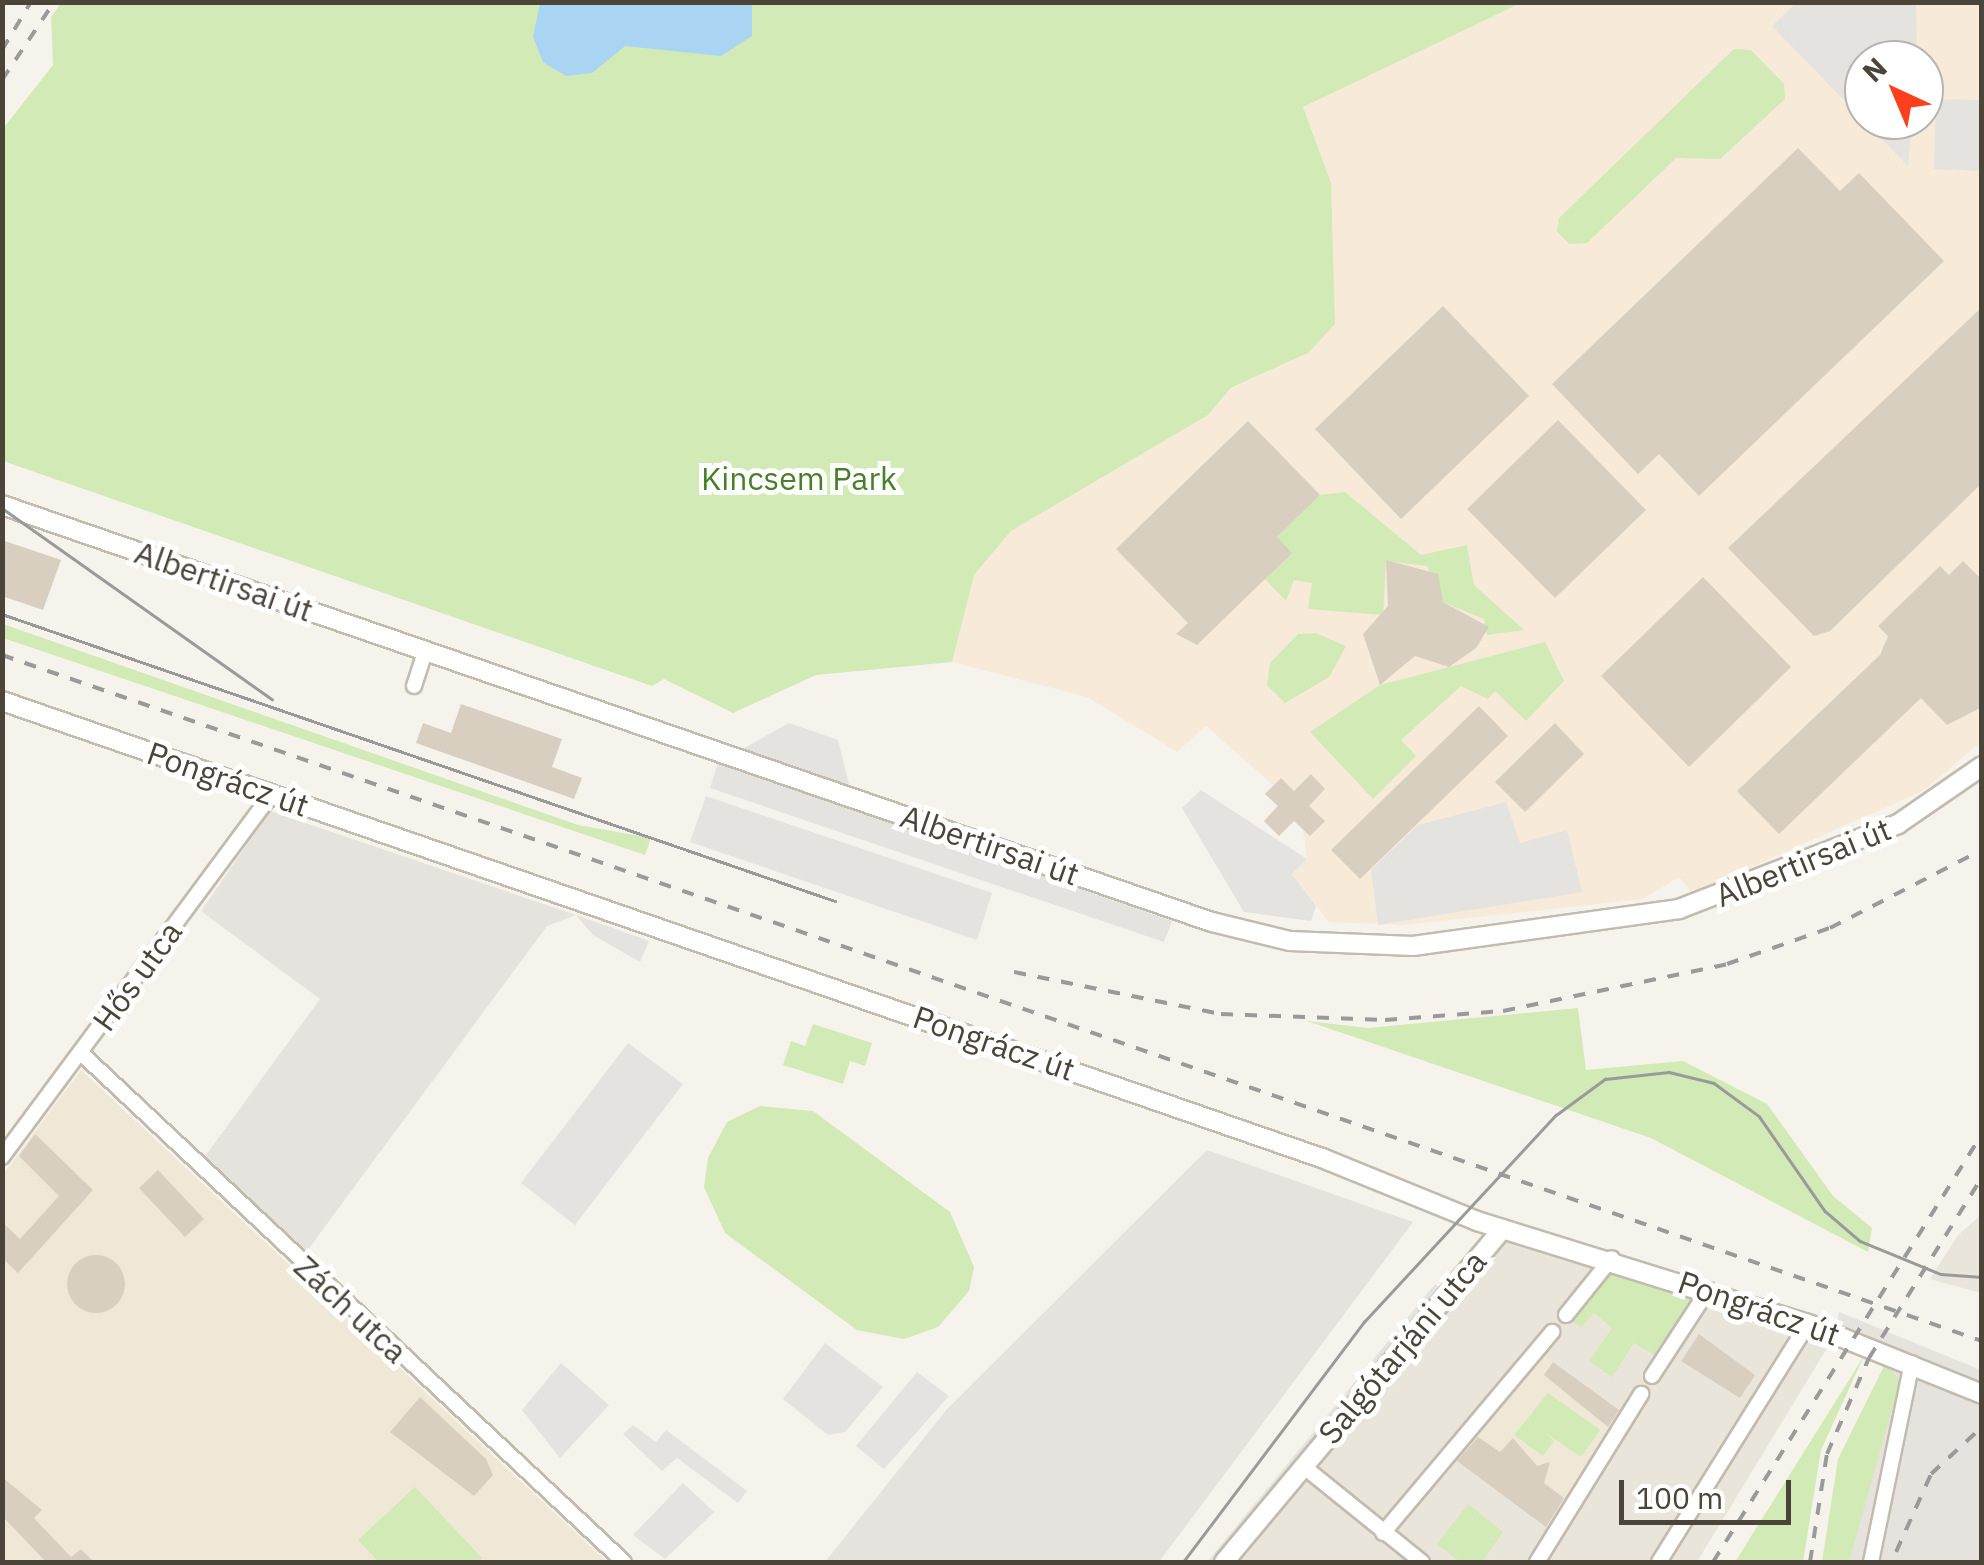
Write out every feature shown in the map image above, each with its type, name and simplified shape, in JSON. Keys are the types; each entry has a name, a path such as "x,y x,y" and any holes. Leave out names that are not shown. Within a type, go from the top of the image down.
{"street":[{"name":"Albertirsai út","path":"2,505 1212,922 1310,942 1413,946 1679,909 1882,832 1982,766"},
{"path":"414,686 426,650"},
{"name":"Pongrácz út","path":"2,701 1322,1158 1502,1229 1612,1258 1808,1324 1982,1394"},
{"name":"Hős utca","path":"2,1158 272,794"},
{"name":"Zách utca","path":"81,1053 624,1562"},
{"name":"Salgótarjáni utca","path":"1224,1562 1502,1229"},
{"path":"1566,1315 1612,1258"},
{"path":"1652,1376 1708,1290"},
{"path":"1659,1562 1808,1324"},
{"path":"1383,1533 1551,1333"},
{"path":"1872,1562 1912,1363"},
{"path":"1537,1562 1641,1394"},
{"name":"Salgótarjáni utca","path":"1303,1466 1383,1533 1402,1557 1422,1562"}],"shaded area":[{"path":"1521,3 1981,3 1981,742 1923,791 1692,893 1679,877 1643,899 1403,925 1329,922 1292,874 1307,859 1303,829 1294,821 1279,836 1264,821 1277,806 1265,794 1273,785 1206,726 1177,752 1087,697 952,662 974,575 1011,531 1208,415 1231,389 1308,353 1331,183 1303,107"},
{"path":"1796,3 1916,3 1917,40 1844,40 1844,100 1772,26"},
{"path":"1944,99 1981,100 1981,171 1934,169 1935,140 1944,140"},
{"path":"1883,140 1910,140 1908,166"},
{"path":"789,723 838,740 851,792 735,753"},
{"path":"718,763 1172,921 1164,942 710,788"},
{"path":"1201,790 1307,859 1292,874 1316,906 1311,921 1244,912 1182,808"},
{"path":"706,796 992,893 977,940 690,842"},
{"path":"1506,802 1520,843 1567,830 1582,892 1378,925 1371,870 1418,825"},
{"path":"270,811 576,915 547,926 307,1251 203,1159 320,999 201,911"},
{"path":"576,915 649,941 640,962 593,935"},
{"path":"628,1043 683,1084 575,1225 521,1183"},
{"path":"81,1070 607,1562 3,1562 2,1176"},
{"path":"1207,1150 1413,1222 1159,1562 825,1562 947,1409"},
{"path":"1981,1215 1981,1293 1930,1279 1958,1235"},
{"path":"1506,1242 1832,1340 1697,1562 1233,1562"},
{"path":"1435,1284 1447,1293 1224,1562 1207,1562"},
{"path":"1839,1312 1981,1370 1981,1562 1849,1562 1885,1372 1884,1363 1833,1344"},
{"path":"825,1343 883,1387 845,1432 828,1435 783,1399"},
{"path":"1543,1355 1622,1412 1550,1529 1457,1461"},
{"path":"561,1363 609,1405 560,1458 522,1410"},
{"path":"917,1372 949,1396 884,1469 856,1446"},
{"path":"633,1425 656,1442 666,1430 747,1491 738,1503 677,1458 662,1471 623,1434"},
{"path":"683,1483 714,1512 665,1559 633,1535"}],"green space":[{"name":"Kincsem Park","path":"61,3 1521,3 1303,107 1331,183 1335,324 1308,353 1231,388 1208,415 1011,531 974,575 952,662 816,675 733,713 664,679 652,686 3,461 2,130 53,65 51,17"},
{"path":"1734,49 1751,50 1784,84 1785,99 1720,159 1676,158 1587,243 1569,244 1557,231 1559,218"},
{"path":"1345,492 1421,555 1467,545 1474,585 1524,630 1487,635 1484,619 1443,602 1427,566 1386,561 1383,615 1308,609 1312,583 1294,580 1286,601 1265,579 1277,537 1320,495"},
{"path":"3,624 578,825 651,838 645,855 3,638"},
{"path":"1316,633 1346,646 1329,677 1285,703 1267,685 1270,663 1298,634"},
{"path":"1545,642 1564,681 1526,721 1495,691 1488,699 1461,686 1401,740 1416,756 1373,799 1310,732 1380,685"},
{"path":"1578,1008 1586,1070 1683,1061 1767,1104 1833,1196 1872,1228 1868,1252 1651,1138 1307,1021 1368,1028"},
{"path":"813,1024 872,1043 865,1066 850,1061 843,1084 783,1065 791,1041 805,1046"},
{"path":"760,1106 813,1111 950,1212 974,1267 969,1291 938,1327 904,1339 857,1330 725,1233 704,1187 708,1158 727,1122"},
{"path":"1605,1268 1698,1299 1660,1358 1634,1343 1612,1377 1589,1361 1612,1328 1594,1313 1581,1328 1567,1317"},
{"path":"1864,1356 1821,1450 1803,1562 1735,1562"},
{"path":"1885,1364 1900,1380 1849,1562 1822,1562 1838,1459"},
{"path":"1548,1393 1600,1430 1581,1457 1546,1433 1554,1441 1543,1456 1514,1435"},
{"path":"415,1487 482,1558 478,1562 379,1562 358,1540"},
{"path":"1468,1504 1503,1532 1482,1562 1460,1562 1437,1544"}],"water":[{"path":"752,2 752,36 721,56 625,46 592,73 566,76 543,62 533,37 540,3"}],"building":[{"path":"1798,148 1840,191 1859,173 1944,261 1699,496 1659,454 1638,474 1552,384"},
{"path":"1443,306 1529,396 1401,519 1315,429"},
{"path":"1982,307 1982,483 1830,631 1814,636 1728,548"},
{"path":"1558,420 1646,510 1555,598 1467,509"},
{"path":"1248,421 1320,495 1277,537 1292,553 1197,645 1176,634 1188,623 1116,549"},
{"path":"2,540 61,560 43,610 2,596"},
{"path":"1386,560 1438,574 1443,602 1489,627 1476,648 1449,667 1415,656 1380,685 1363,634 1388,606"},
{"path":"1963,561 1982,580 1982,707 1947,725 1921,698 1779,834 1737,791 1880,655 1888,636 1878,626 1940,566 1949,575"},
{"path":"1703,577 1791,667 1689,767 1601,676"},
{"path":"461,704 562,739 552,767 582,778 574,799 416,743 423,723 451,733"},
{"path":"1479,706 1508,736 1360,879 1331,850"},
{"path":"1555,723 1584,754 1525,812 1495,782"},
{"path":"1311,774 1325,789 1309,806 1325,821 1310,836 1294,821 1279,836 1264,821 1278,806 1265,794 1281,778 1294,791"},
{"path":"35,1134 93,1190 18,1273 2,1258 2,1222 20,1239 59,1196 19,1156"},
{"path":"158,1170 204,1219 185,1237 139,1188"},
{"path":"96,1255 117,1263 125,1284 117,1305 96,1313 75,1305 67,1284 75,1263"},
{"path":"1699,1334 1755,1375 1740,1398 1681,1361"},
{"path":"1553,1362 1619,1410 1608,1427 1544,1375"},
{"path":"420,1397 486,1459 493,1475 474,1496 390,1432"},
{"path":"1478,1437 1500,1452 1513,1438 1537,1466 1550,1462 1544,1483 1564,1498 1546,1527 1457,1461"},
{"path":"2,1477 42,1510 34,1518 71,1557 81,1549 94,1562 46,1562 2,1516"}],"tram line":[{"path":"2,508 272,699"},
{"path":"2,614 835,901"},
{"path":"1183,1562 1364,1322 1556,1115 1605,1079 1669,1072 1714,1083 1759,1116 1825,1211 1860,1241 1941,1274 1982,1277"}],"railway":[{"path":"2,50 31,2"},
{"path":"2,80 54,2"},
{"path":"2,655 1982,1341"},
{"path":"1014,972 1221,1014 1385,1020 1503,1011 1727,964 1830,928 1982,850"},
{"path":"1713,1562 1982,1134"},
{"path":"1810,1562 1827,1454 1869,1358 1982,1177"},
{"path":"1896,1552 1931,1474 1982,1427"}]}
